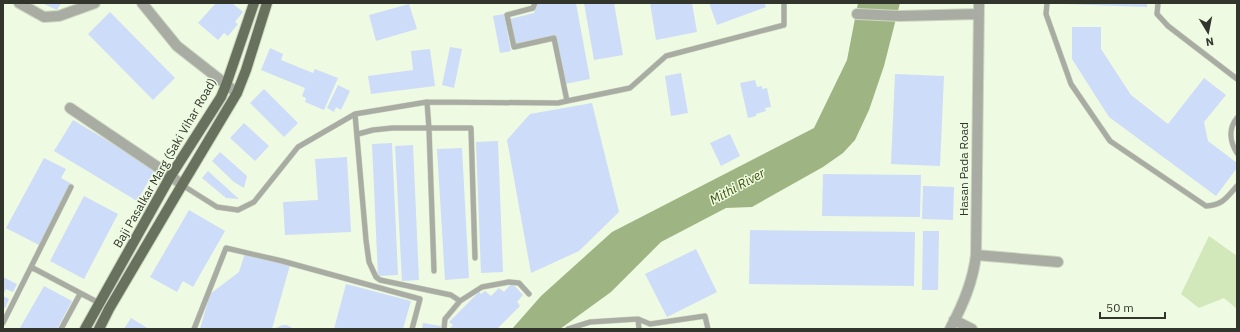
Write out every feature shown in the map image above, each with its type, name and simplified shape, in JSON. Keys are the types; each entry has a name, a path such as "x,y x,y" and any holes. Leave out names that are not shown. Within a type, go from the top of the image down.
{"main road":[{"name":"Baji Pasalkar Marg (Saki Vihar Road)","path":"85,329 98,303 171,176 221,97 254,3"},
{"path":"99,329 109,309 237,93 246,70 267,3"}],"street":[{"path":"19,3 44,17 59,16 95,3"},
{"path":"142,3 177,46 237,93"},
{"name":"Hasan Pada Road","path":"952,325 963,304 974,271 976,255 979,3"},
{"path":"857,14 900,16 979,14"},
{"path":"70,108 182,185"},
{"path":"976,255 1058,262"},
{"path":"952,325 972,329"}],"lane":[{"path":"534,3 533,8 507,15 514,47 554,38 567,101"},
{"path":"182,185 217,207 238,210 254,202 298,147 355,114 427,102 558,103 630,88 666,56 784,25 784,3"},
{"path":"1047,3 1046,14 1071,84 1110,141 1206,206 1214,206 1223,202 1237,186"},
{"path":"1158,3 1157,14 1168,26 1237,79"},
{"path":"427,102 434,271"},
{"path":"355,114 358,134 366,240 369,262 376,277 380,280 451,295 460,301"},
{"path":"1237,118 1231,130 1231,139 1237,153"},
{"path":"358,134 373,130 392,128 470,128 475,258"},
{"path":"3,323 71,187"},
{"path":"194,329 226,248 282,260 420,299 412,329"},
{"path":"31,267 109,309"},
{"path":"444,329 445,319 460,301 482,287 509,282 519,283 529,294"},
{"path":"61,329 80,294"},
{"path":"568,329 590,322 638,319 650,324 705,316 708,329"},
{"path":"638,319 639,329"},
{"path":"590,322 591,329"}],"shaded area":[{"path":"1209,236 1237,256 1237,309 1224,298 1199,308 1181,294"}],"water":[{"name":"Mithi River","path":"858,3 900,3 884,66 869,110 855,140 843,153 823,167 752,207 726,208 661,242 611,292 560,329 512,329 541,296 612,232 814,128 847,60"}],"building":[{"path":"42,3 61,3 57,10"},
{"path":"216,3 232,3 243,12 235,22 238,24 228,36 224,33 218,40 198,23"},
{"path":"538,3 576,3 590,79 565,84 554,36 515,44 510,19 534,13"},
{"path":"584,3 614,3 623,55 594,60"},
{"path":"650,3 692,3 697,32 656,40"},
{"path":"709,3 764,3 766,7 717,25"},
{"path":"1147,3 1147,7 1062,4"},
{"path":"409,4 417,29 376,41 369,15"},
{"path":"110,12 175,78 153,100 88,34"},
{"path":"504,14 511,51 500,53 493,16"},
{"path":"1072,27 1101,27 1101,49 1131,95 1168,124 1204,78 1226,95 1204,122 1208,141 1237,163 1237,168 1216,196 1109,117 1072,59"},
{"path":"450,47 462,49 454,88 442,85"},
{"path":"270,48 283,54 281,60 313,73 315,69 338,78 324,110 305,102 306,98 302,96 305,88 261,70"},
{"path":"430,49 435,86 371,94 368,76 413,70 411,51"},
{"path":"681,73 688,113 671,116 665,76"},
{"path":"895,74 944,76 940,166 891,164"},
{"path":"755,80 757,87 762,86 762,89 767,88 771,107 765,108 766,111 748,118 740,83"},
{"path":"338,85 350,91 341,110 336,107 334,112 327,108"},
{"path":"264,89 298,123 284,137 250,103"},
{"path":"592,103 619,212 579,251 531,273 507,140 530,114"},
{"path":"73,120 148,165 156,168 137,201 54,151"},
{"path":"244,123 269,146 255,161 230,138"},
{"path":"730,134 740,156 721,166 710,143"},
{"path":"498,141 503,272 481,273 476,142"},
{"path":"392,143 398,275 378,276 372,144"},
{"path":"413,145 419,280 402,281 395,146"},
{"path":"462,148 469,278 445,280 437,149"},
{"path":"220,152 247,176 244,188 234,182 212,161"},
{"path":"347,157 351,232 285,235 283,202 318,200 315,159"},
{"path":"44,158 66,169 61,178 72,184 39,245 6,228"},
{"path":"208,171 239,199 226,198 202,178"},
{"path":"823,174 921,175 920,217 822,216"},
{"path":"923,186 954,187 953,220 922,219"},
{"path":"84,196 118,214 84,279 50,261"},
{"path":"189,210 225,231 193,287 183,281 177,292 150,277"},
{"path":"750,230 915,232 914,286 749,284"},
{"path":"923,231 939,231 938,290 922,290"},
{"path":"696,249 717,292 667,317 645,274"},
{"path":"245,253 290,265 272,329 200,329 210,294 239,272"},
{"path":"3,277 17,284 13,292 6,289 3,294"},
{"path":"512,283 523,295 517,302 520,306 497,329 449,329 453,325 449,322 479,292 481,294 485,291 491,296 499,288 504,292"},
{"path":"346,284 411,301 403,329 334,329"},
{"path":"44,286 72,301 57,329 20,328"},
{"path":"3,296 9,299 5,308 3,307"},
{"path":"131,318 149,329 124,329"},
{"path":"423,323 441,326 440,329 422,329"},
{"path":"282,325 287,325 294,329 274,329"}]}
